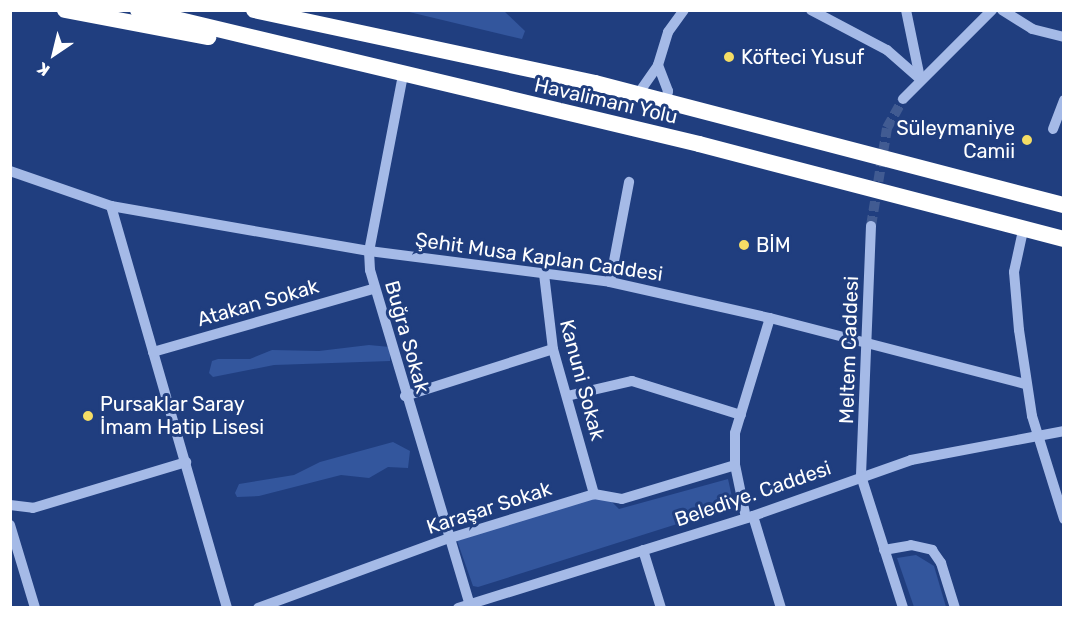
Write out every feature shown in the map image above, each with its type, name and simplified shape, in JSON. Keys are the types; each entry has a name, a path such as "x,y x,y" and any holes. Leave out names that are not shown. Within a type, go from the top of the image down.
{"highway":[{"path":"65,10 159,30 292,48"},
{"name":"Havalimanı Yolu","path":"138,10 1024,226 1064,238"},
{"name":"Havalimanı Yolu","path":"254,10 666,100 1064,205"},
{"path":"277,10 317,25"}],"street":[{"path":"638,94 658,65 668,32 684,10"},
{"path":"811,10 887,50 920,79"},
{"path":"906,10 920,79"},
{"path":"903,99 920,79 992,10"},
{"path":"1002,10 1032,29 1064,37"},
{"path":"658,65 668,91 666,100"},
{"name":"Buğra Sokak","path":"403,75 369,251 373,289 447,539 470,606"},
{"path":"1053,129 1064,100"},
{"name":"Şehit Musa Kaplan Caddesi","path":"10,171 111,206 369,251 610,282 770,318 1026,384"},
{"path":"610,282 629,182"},
{"path":"111,206 227,608"},
{"name":"Meltem Caddesi","path":"861,476 869,344 871,226"},
{"path":"1024,226 1014,272 1026,384 1038,434 1064,519"},
{"name":"Kanuni Sokak","path":"544,274 554,349 594,494"},
{"name":"Atakan Sokak","path":"153,352 373,289"},
{"path":"770,318 735,433 735,465 749,517 781,608"},
{"path":"405,396 554,349"},
{"path":"567,396 632,381 741,415"},
{"name":"Belediye. Caddesi","path":"458,608 749,517 861,476 957,449 1064,431"},
{"path":"10,505 33,508 186,462"},
{"name":"Karaşar Sokak","path":"258,608 447,539 594,494 622,499 735,465"},
{"path":"861,476 903,608"},
{"path":"10,525 35,608"},
{"path":"884,550 911,545 932,550 941,563 955,608"},
{"path":"643,550 662,608"}],"shaded area":[{"path":"405,11 504,11 525,31 522,39"},
{"path":"369,345 390,347 390,361 274,365 213,377 209,373 212,361 218,359 250,359 272,350 319,351"},
{"path":"393,442 410,451 408,468 388,467 369,478 341,475 259,496 237,497 235,493 239,484 294,475 320,462"},
{"path":"728,479 734,506 478,587 473,586 454,532 604,494 619,509"},
{"path":"916,555 934,566 946,607 914,607 897,558"}],"tunnel":[{"path":"871,226 887,128 903,99"}],"place":[{"name":"Köfteci Yusuf","path":"729,57"},
{"name":"Süleymaniye Camii","path":"1027,140"},
{"name":"BİM","path":"744,245"},
{"name":"Pursaklar Saray İmam Hatip Lisesi","path":"88,416"}]}
